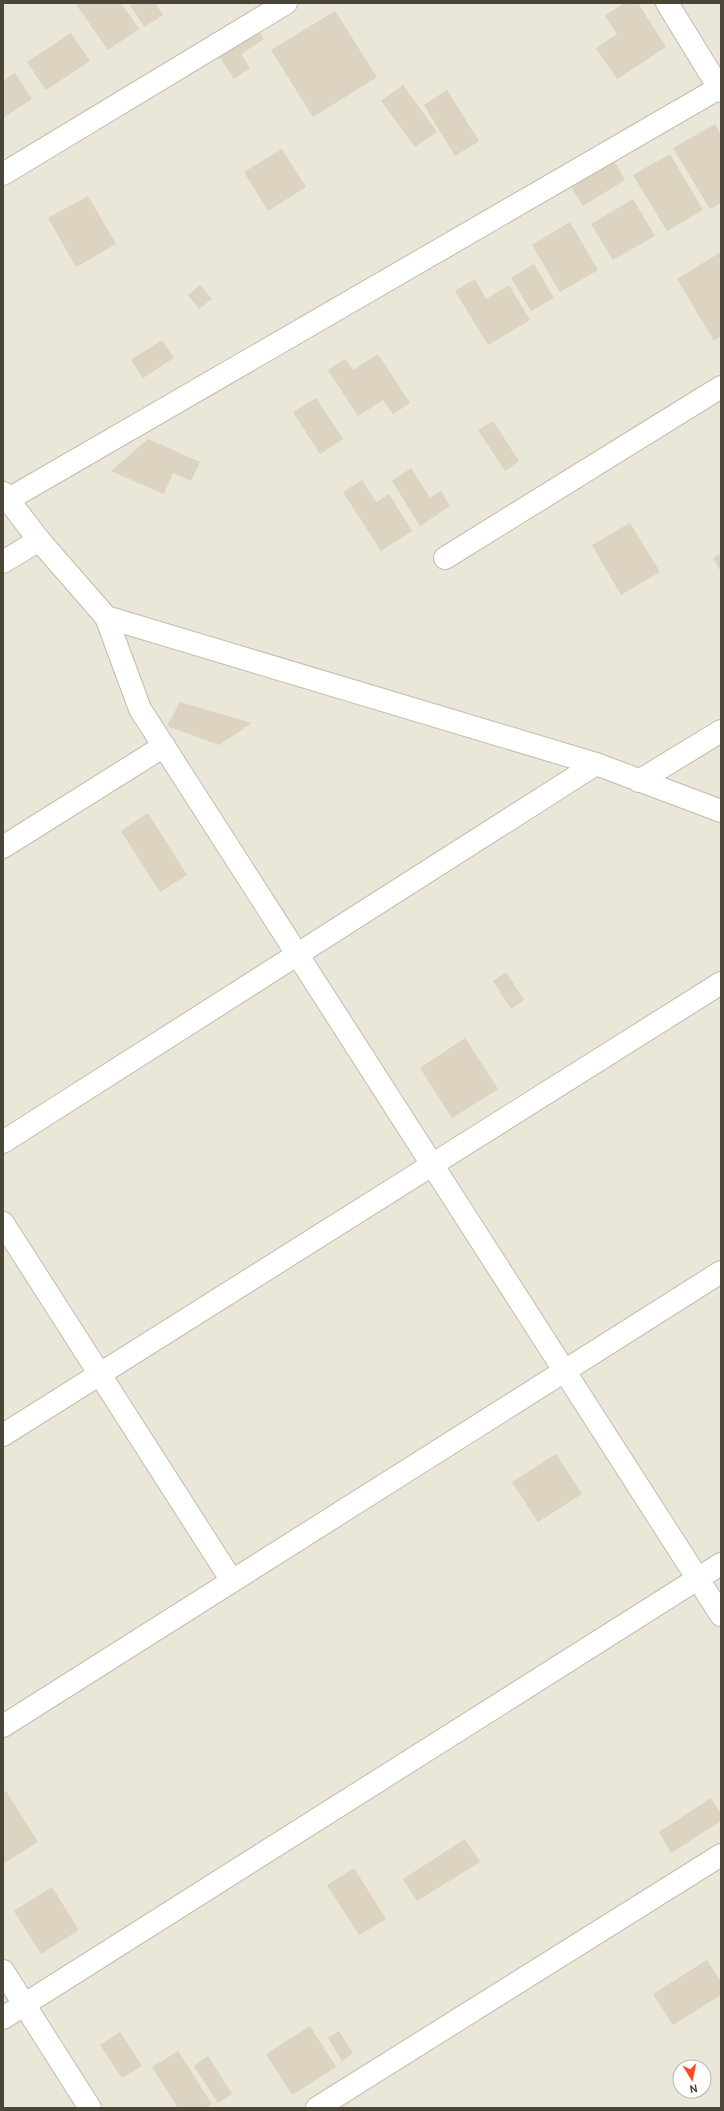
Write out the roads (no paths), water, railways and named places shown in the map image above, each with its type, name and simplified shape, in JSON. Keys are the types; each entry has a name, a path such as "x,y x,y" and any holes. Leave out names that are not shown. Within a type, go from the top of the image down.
{"street":[{"path":"3,174 286,3"},
{"path":"667,3 720,90 6,496 39,540 106,617 140,709 721,1615"},
{"path":"445,558 721,387"},
{"path":"3,562 39,540"},
{"path":"106,617 596,764 721,811"},
{"path":"639,781 721,731"},
{"path":"3,847 164,746"},
{"path":"3,1142 596,764"},
{"path":"3,1435 721,984"},
{"path":"3,1223 232,1581"},
{"path":"3,1726 721,1272"},
{"path":"3,2018 721,1564"},
{"path":"317,2108 721,1855"},
{"path":"3,1971 90,2108"}]}
